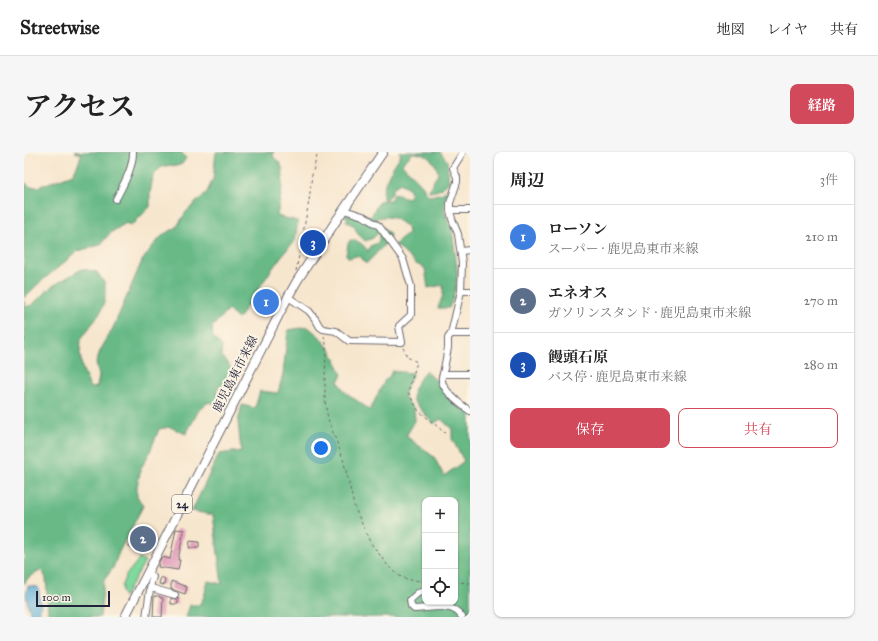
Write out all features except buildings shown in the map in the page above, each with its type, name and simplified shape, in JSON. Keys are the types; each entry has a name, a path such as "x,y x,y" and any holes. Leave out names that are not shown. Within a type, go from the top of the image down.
{"main road":[{"name":"鹿児島東市来線","path":"124,617 288,297 297,281 383,152"}],"street":[{"path":"116,200 129,174 133,152"},
{"path":"463,152 453,168 457,177 457,182 450,203 452,220 458,234 461,251 461,291 451,334 448,338 448,348 442,382 447,391 470,411"},
{"path":"288,297 309,311 320,327 323,329 336,331 349,341 402,342 399,326 411,315 412,296 411,286 403,259 379,226 363,216 344,210"},
{"path":"450,210 470,210"},
{"path":"461,251 470,250"},
{"path":"461,291 470,291"},
{"path":"451,334 470,334"},
{"path":"443,374 470,374"},
{"path":"146,617 153,577 147,573"},
{"path":"151,588 174,595"},
{"path":"422,592 418,593 410,600 411,606 414,609 445,607 456,611 462,617"}],"path":[{"path":"297,281 296,269 303,238 312,174 318,152"},
{"path":"323,329 326,343 324,374 325,401 328,419 348,479 354,506 370,542 389,567 401,577 410,580 422,581"},
{"path":"402,342 407,357 417,362 408,392 418,410 445,434"},
{"path":"458,582 470,583"}],"green space":[{"path":"75,152 181,152 186,158 182,164 177,166 170,165 161,167 153,176 150,194 150,207 131,226 126,223 110,233 100,245 78,251 38,284 24,298 24,182 30,187 38,187 73,174 81,154"},
{"path":"216,152 274,152 273,156 281,165 283,175 277,216 298,221 295,241 272,269 238,319 228,310 212,327 213,338 222,346 221,355 236,375 230,387 227,385 219,385 216,393 224,397 221,405 209,402 200,408 186,434 170,427 159,429 149,454 141,468 137,486 137,496 143,506 119,552 113,568 104,580 100,617 50,617 48,612 46,578 42,570 29,577 24,584 24,301 26,307 32,305 51,287 82,269 97,272 105,284 105,300 100,313 81,339 80,353 82,367 90,388 97,387 99,376 96,363 100,351 113,328 142,261 164,234 176,228 186,212 207,192 213,179"},
{"path":"399,152 440,152 447,161 449,182 435,191 429,191 438,174 436,165 430,159 422,154 413,153 402,164 423,186 426,193 430,196 443,193 446,190 448,192 444,210 452,228 457,270 457,280 449,308 438,308 443,295 443,285 428,288 425,268 416,264 394,245 408,234 407,227 396,219 390,217 377,218 376,221 389,233 390,236 386,243 366,264 361,257 354,256 349,258 346,255 350,240 361,243 368,252 370,246 378,243 380,235 378,233 373,238 365,241 357,233 355,226 346,221 348,218 345,216 347,210 371,217 379,201 390,200 394,194 408,198 410,195 410,189 400,183 393,188 391,195 387,199 383,199 386,181 401,155"},
{"path":"308,327 319,336 332,352 342,375 338,381 345,392 370,410 385,380 388,379 392,371 413,373 404,392 405,399 414,408 415,421 406,436 434,457 444,476 464,461 452,439 452,429 441,419 433,424 413,400 414,388 425,371 470,408 470,617 186,617 190,605 199,605 204,597 208,581 222,584 213,515 192,511 219,454 241,451 238,421 242,405 255,408 260,391 278,393 283,374 288,330"},
{"path":"139,559 145,561 124,597 122,592 123,582"}],"water":[{"path":"28,586 38,587 41,603 39,617 32,617 28,606 26,594"}],"place":[{"name":"饅頭石原","path":"313,243"},
{"name":"ローソン","path":"266,302"},
{"name":"エネオス","path":"143,539"}]}
